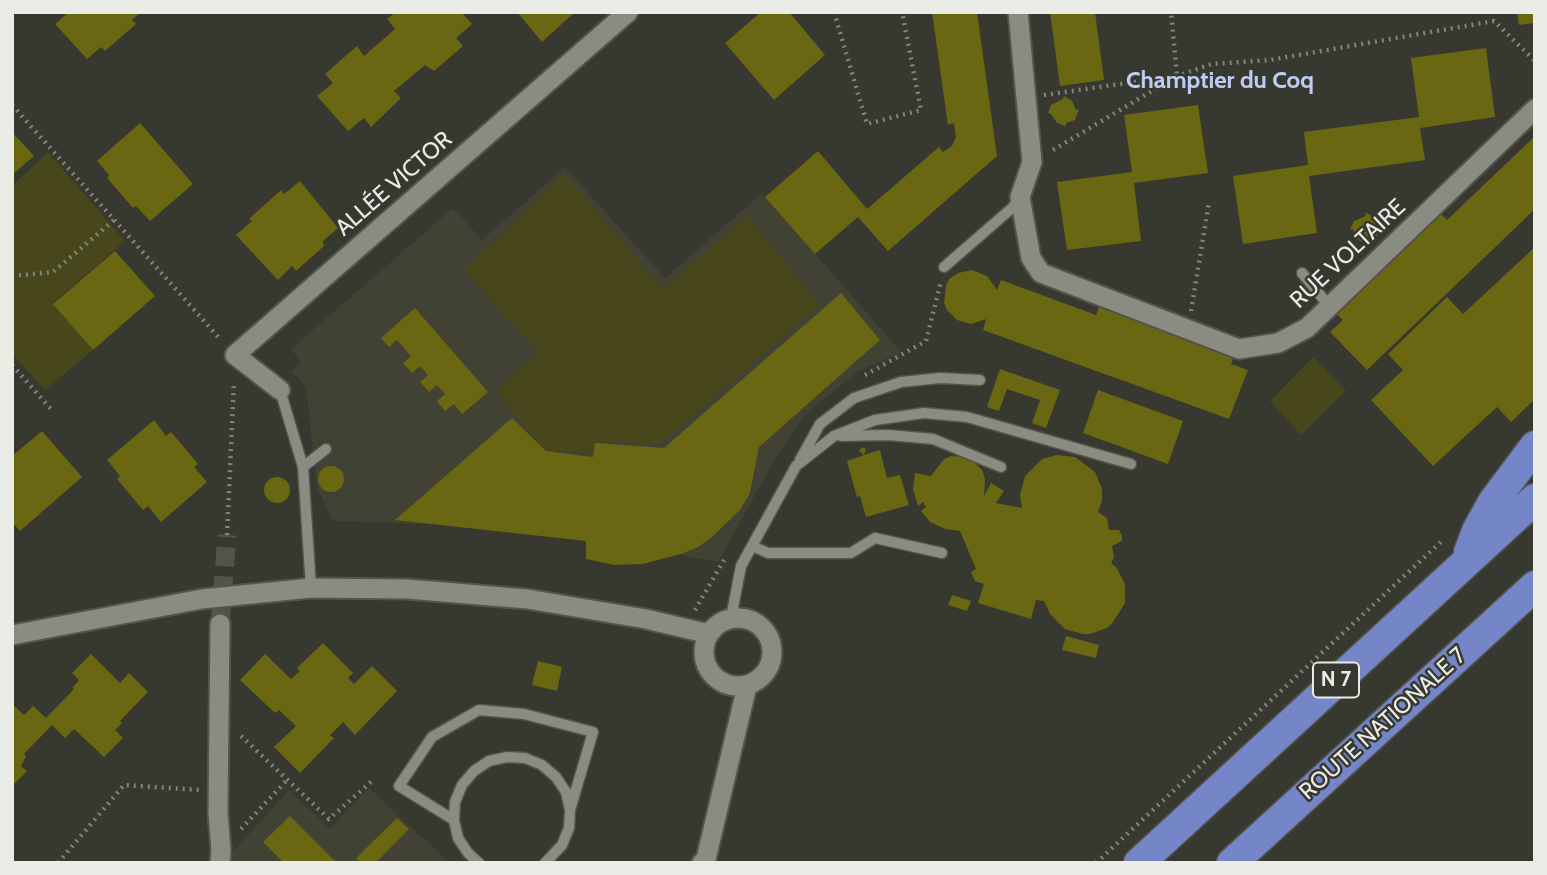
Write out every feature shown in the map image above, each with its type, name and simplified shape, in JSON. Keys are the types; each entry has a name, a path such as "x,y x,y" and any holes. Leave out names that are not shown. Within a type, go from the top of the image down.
{"main road":[{"path":"1466,561 1476,531 1493,502 1535,446"},
{"name":"N 7","path":"1139,863 1535,499"},
{"name":"ROUTE NATIONALE 7","path":"1232,863 1535,586"}],"street":[{"name":"ALLÉE VICTOR","path":"235,355 628,12"},
{"path":"1018,12 1032,162 1020,197"},
{"name":"RUE VOLTAIRE","path":"1020,197 1031,258 1041,273 1239,349 1278,343 1307,328 1535,109"},
{"path":"235,355 280,390"},
{"path":"12,635 202,598 311,588 407,589 527,599 646,619 709,634"},
{"path":"731,618 744,618 756,623 766,632 771,644 772,657 767,670 759,680 747,686 734,687 721,682 710,673 705,661 704,647 709,634 718,624 731,618"},
{"path":"220,624 220,856"},
{"path":"702,863 706,859 747,686"}],"lane":[{"path":"944,267 1012,208 1020,197"},
{"path":"1302,272 1330,307"},
{"path":"731,618 741,566 820,424 854,398 901,382 940,378 980,380"},
{"path":"280,390 303,467 311,588"},
{"path":"796,466 834,436 875,420 924,413 967,416 1131,464"},
{"path":"834,436 888,435 933,439 1000,467"},
{"path":"303,467 326,449"},
{"path":"752,546 768,553 851,553 875,538 942,553"},
{"path":"454,820 399,786 432,737 479,710 524,714 593,732 570,810 569,828 562,845 545,863"},
{"path":"479,863 458,838 454,820 455,802 462,785 474,771 489,761 507,757 526,758 542,765 556,777 566,792 570,810"}],"path":[{"path":"834,12 867,124 921,110 902,12"},
{"path":"1171,12 1177,76"},
{"path":"1026,98 1177,76 1212,64 1270,60 1494,21 1535,61"},
{"path":"1032,162 1177,76"},
{"path":"12,105 235,355 227,534"},
{"path":"1188,329 1209,201"},
{"path":"12,276 52,272 114,220"},
{"path":"12,365 51,409"},
{"path":"1096,863 1451,533"},
{"path":"219,715 329,819 372,781"},
{"path":"220,856 287,780"},
{"path":"58,863 124,785 218,791"}],"shaded area":[{"path":"48,152 125,241 53,303 93,350 45,390 12,354 12,186"},
{"path":"565,167 665,278 762,193 901,352 857,372 807,413 777,455 718,562 576,535 461,525 333,521 317,487 306,387 291,371 301,362 291,349 453,208 482,240"},
{"path":"564,174 663,289 747,216 820,305 660,444 603,441 591,453 546,451 496,391 538,352 464,270"},
{"path":"1313,357 1346,391 1301,435 1270,401"},
{"path":"369,788 450,863 227,863 228,857 289,790 330,829"}],"building":[{"path":"69,12 141,12 132,20 136,24 105,51 101,47 87,59 55,24"},
{"path":"396,12 461,12 472,24 456,38 463,46 434,71 425,65 394,91 401,98 371,127 364,118 348,131 317,96 333,83 325,74 357,46 364,56 395,29 387,19"},
{"path":"517,12 575,12 542,42"},
{"path":"761,12 789,12 825,55 774,100 725,43"},
{"path":"932,12 977,12 997,156 888,251 858,217 815,254 765,197 818,151 867,209 939,147 943,152 952,146 956,137 954,123 948,125"},
{"path":"1050,12 1095,12 1104,80 1060,86"},
{"path":"1517,12 1535,12 1535,23 1519,25"},
{"path":"1486,48 1495,117 1420,128 1425,160 1309,176 1317,233 1243,244 1233,176 1308,165 1304,132 1419,117 1411,58"},
{"path":"1064,96 1072,101 1076,110 1079,109 1075,120 1066,123 1066,126 1057,123 1048,113 1051,105"},
{"path":"1198,105 1208,173 1134,183 1141,241 1067,250 1057,182 1132,172 1124,115"},
{"path":"140,123 193,184 150,221 136,206 133,208 107,178 109,175 97,161"},
{"path":"12,132 34,156 12,175"},
{"path":"1535,136 1535,209 1367,370 1330,332 1343,320 1335,312 1439,212 1447,220"},
{"path":"300,181 338,228 323,241 324,246 296,271 292,266 278,280 236,235 252,221 249,219 281,190 284,194"},
{"path":"1365,212 1374,217 1378,226 1381,226 1377,236 1368,240 1369,242 1361,242 1356,238 1353,229 1350,229 1354,221 1366,216"},
{"path":"1535,247 1535,399 1511,422 1497,407 1433,466 1371,400 1403,370 1388,354 1447,297 1463,314"},
{"path":"115,251 155,296 93,350 53,304"},
{"path":"972,270 987,276 997,290 1001,280 1096,315 1100,304 1235,353 1231,364 1248,370 1229,419 983,330 986,319 971,324 957,320 944,303 946,286 949,279 958,273"},
{"path":"841,293 880,340 759,447 750,493 740,510 698,547 643,564 614,565 586,559 586,541 395,520 512,418 546,451 593,457 595,443 664,448"},
{"path":"415,308 488,392 462,414 454,404 445,411 437,401 445,394 437,385 429,392 420,382 428,375 420,366 412,373 403,363 411,356 397,340 389,347 381,338"},
{"path":"1000,369 1060,390 1046,428 1032,423 1040,400 1007,389 999,411 987,407"},
{"path":"1098,390 1183,421 1168,464 1083,433"},
{"path":"154,420 166,436 171,432 198,464 194,467 207,482 161,522 148,506 143,510 117,479 120,476 107,460"},
{"path":"42,431 82,477 20,531 12,522 12,456"},
{"path":"880,450 887,478 900,475 909,505 866,517 847,461"},
{"path":"1057,455 1075,457 1095,472 1102,489 1098,512 1107,518 1109,530 1119,530 1122,536 1122,541 1112,546 1114,557 1111,563 1125,584 1125,603 1107,628 1090,634 1065,629 1050,614 1044,601 1036,600 1031,619 978,603 984,584 975,581 971,572 976,569 960,531 945,529 930,522 921,511 926,507 923,502 918,506 913,489 915,473 931,476 944,459 951,456 965,457 982,470 985,479 984,496 991,483 1004,491 996,503 1022,508 1020,495 1025,476 1042,459"},
{"path":"331,466 340,470 344,479 340,488 331,492 322,488 318,479 322,470"},
{"path":"277,477 286,481 290,490 286,499 277,503 268,499 264,490 268,481"},
{"path":"952,595 971,601 967,611 948,605"},
{"path":"1066,636 1099,645 1096,658 1062,650"},
{"path":"323,643 353,673 348,678 354,684 372,666 397,691 355,735 343,722 330,735 334,738 300,773 274,747 296,726 279,710 275,713 240,680 265,654 291,679 300,671 297,668"},
{"path":"91,654 120,683 129,673 148,692 120,721 122,723 115,730 123,738 104,757 74,729 65,738 52,725 24,754 26,756 21,766 27,771 12,786 12,704 24,715 33,706 46,718 74,689 72,688 79,680 72,673"},
{"path":"538,661 562,667 557,691 532,685"},
{"path":"290,816 337,863 284,863 263,842"},
{"path":"397,818 409,829 375,863 360,863 356,858"}],"tunnel":[{"path":"220,624 227,535"}],"district":[{"name":"Champtier du Coq","path":"1220,81"}]}
